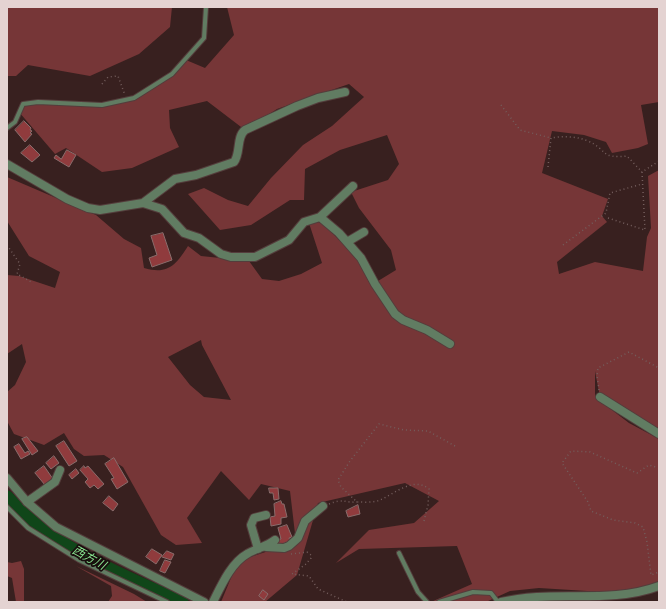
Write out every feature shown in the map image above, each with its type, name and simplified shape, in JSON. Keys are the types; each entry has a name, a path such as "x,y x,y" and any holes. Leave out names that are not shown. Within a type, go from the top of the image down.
{"street":[{"path":"143,202 151,194 174,179 196,175 234,162 237,158 241,134 245,130 318,98 345,92"},
{"path":"7,164 68,199 88,208 100,210 143,202 162,209 184,233 198,238 221,254 231,256 255,257 289,240 304,222 320,217 353,186"},
{"path":"320,217 347,242 361,258 375,284 395,314 403,320 427,330 450,344"},
{"path":"347,242 364,232"},
{"path":"600,397 659,434"},
{"path":"27,502 55,482 60,470"},
{"path":"7,478 27,502 56,527 77,539 204,602"},
{"path":"213,602 228,575 245,555 266,547 284,548 289,546 298,538 305,521 323,506"},
{"path":"258,549 251,525 254,518 266,515"},
{"path":"266,547 275,540"},
{"path":"501,602 617,596 643,592 659,586"}],"lane":[{"path":"7,128 15,122 23,104 38,102 102,105 134,98 172,74 204,38 206,7"},
{"path":"7,508 28,528 79,560 167,602"},
{"path":"399,553 418,592 427,602"},
{"path":"439,602 473,592 491,593 498,602"}],"path":[{"path":"102,84 108,76 118,76 127,100"},
{"path":"501,105 520,130 551,138 566,136 588,141 606,155 628,156 642,172 645,230 608,218"},
{"path":"548,167 551,138"},
{"path":"642,172 659,161"},
{"path":"563,245 606,213 610,194 642,184"},
{"path":"7,245 20,264 17,274 33,283"},
{"path":"600,397 597,376 598,368 629,352 659,368"},
{"path":"357,502 341,487 338,480 350,461 379,424 404,430 428,431 456,446"},
{"path":"659,468 649,465 637,473 590,452 571,451 562,463 588,502 591,511 613,520 635,523 642,527 647,542 651,575 659,572"},
{"path":"323,506 336,500 357,502 378,501 412,485 426,486 429,489 428,505 424,521"},
{"path":"286,554 307,552 311,555 311,558 306,564 292,574 309,576 318,589 347,602"}],"shaded area":[{"path":"7,7 172,7 170,27 139,54 90,76 28,65 16,76 7,76"},
{"path":"227,7 659,7 659,102 641,105 648,144 638,148 612,153 606,142 584,135 552,131 542,173 608,199 602,216 607,222 557,262 559,274 595,262 643,271 647,237 651,228 648,176 659,170 659,430 600,397 595,371 595,397 629,423 659,439 659,581 649,587 619,593 539,588 510,591 486,602 431,602 472,584 457,546 359,549 336,563 369,530 414,523 439,501 405,483 318,503 297,575 265,602 221,602 238,561 296,542 290,491 261,484 249,500 221,471 187,518 202,543 176,545 161,535 123,467 104,455 84,456 74,449 64,433 44,445 14,434 7,421 7,392 15,385 26,362 22,344 7,354 7,275 19,276 55,288 60,272 29,256 7,221 7,177 96,215 124,239 141,248 144,268 152,270 170,267 188,246 201,256 249,261 262,279 279,281 301,274 322,263 309,223 313,221 323,223 378,281 396,270 391,250 359,208 351,192 388,180 399,164 387,135 340,150 305,169 304,200 290,200 251,225 220,230 188,194 204,188 228,200 248,206 271,178 303,145 332,126 364,97 349,84 277,109 245,130 207,101 169,110 170,128 179,147 132,168 102,172 66,148 55,154 19,112 22,104 89,106 127,100 143,93 158,83 186,60 205,68 234,35","holes":["201,340 202,345 231,400 204,397 190,385 168,357"]},
{"path":"21,561 24,569 24,602 16,602 12,578 7,576 7,562 12,563"},
{"path":"76,566 134,594 147,602 108,602 112,596 111,586"}],"building":[{"path":"24,121 32,131 30,133 32,134 25,142 15,130"},
{"path":"30,145 40,155 32,162 21,153"},
{"path":"67,150 76,155 69,167 54,158 56,155 61,159"},
{"path":"163,233 172,260 152,267 149,258 157,255 151,236"},
{"path":"27,437 38,451 32,455 22,439"},
{"path":"64,441 77,461 69,466 56,446"},
{"path":"19,444 25,453 28,451 30,454 21,459 14,447"},
{"path":"54,456 59,463 51,469 46,463"},
{"path":"114,458 128,482 117,489 111,479 114,478 105,464"},
{"path":"44,466 53,479 45,485 35,473"},
{"path":"84,466 85,468 88,466 104,484 98,489 94,485 90,488 85,482 88,479 80,470"},
{"path":"76,469 79,473 72,479 69,475"},
{"path":"269,488 278,488 279,499 274,500 273,493 270,493"},
{"path":"109,496 118,504 113,511 103,503"},
{"path":"281,501 282,504 284,504 287,517 281,518 281,524 271,526 270,517 275,516 274,504"},
{"path":"358,505 360,514 348,517 346,511"},
{"path":"287,525 292,537 289,538 290,541 279,545 277,540 281,539 278,528"},
{"path":"152,549 162,555 156,564 146,557"},
{"path":"167,551 174,554 171,560 162,557"},
{"path":"165,560 171,562 165,573 160,571"},
{"path":"263,590 268,594 264,600 259,596"}],"waterway":[{"name":"西方川","path":"7,497 25,515 66,545 111,570 182,602"}]}
